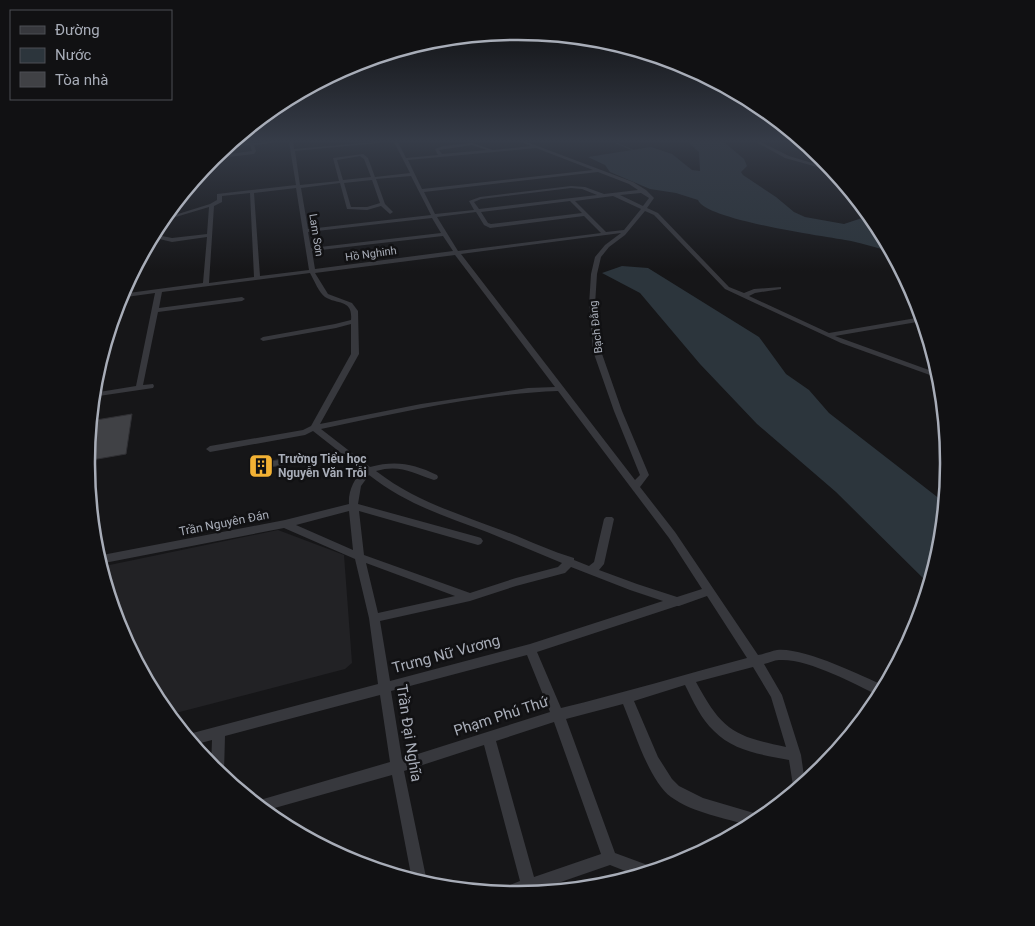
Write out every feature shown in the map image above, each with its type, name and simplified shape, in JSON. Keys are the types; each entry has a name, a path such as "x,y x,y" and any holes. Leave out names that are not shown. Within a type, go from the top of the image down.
{"street":[{"path":"174,217 212,206 220,201 219,195 307,185"},
{"path":"343,185 349,208 360,209 382,204"},
{"path":"376,185 382,204 390,212"},
{"path":"418,185 455,253 464,262 672,535 755,660 776,695 795,755 798,779"},
{"path":"420,191 472,185"},
{"path":"631,185 644,191 652,198 645,207"},
{"name":"Lam Sơn","path":"298,186 312,272"},
{"path":"586,214 490,226 486,224 471,201 480,198 577,187 605,196"},
{"path":"306,231 644,191"},
{"path":"252,192 256,279"},
{"path":"615,195 645,207 656,214 723,286 827,335 930,373"},
{"path":"572,200 605,234"},
{"path":"206,285 212,206"},
{"name":"Bạch Đằng","path":"636,487 645,475 618,411 597,350 592,305 594,274 598,257 607,246 626,231 645,207"},
{"name":"Hồ Nghinh","path":"130,295 626,231"},
{"path":"309,250 444,234"},
{"path":"160,238 172,240 209,236"},
{"path":"312,272 326,295 353,305 355,309 355,354 314,428"},
{"path":"743,296 754,291 779,288"},
{"path":"139,388 159,291"},
{"path":"155,310 242,299"},
{"path":"827,335 915,320"},
{"path":"263,339 354,321"},
{"path":"101,394 150,386"},
{"path":"210,449 305,432 314,428 421,406 528,390 561,389"},
{"path":"314,428 339,444 368,472 416,502 570,561 641,592 679,602"},
{"path":"434,477 422,470 404,466 382,466 368,472 358,486 354,503 478,541"},
{"name":"Trần Nguyên Đán","path":"106,558 285,524 354,503"},
{"name":"Trần Đại Nghĩa","path":"354,503 359,557 374,618 397,766 418,874"},
{"path":"591,570 599,564 609,519"},
{"path":"285,524 359,557 470,597"},
{"path":"374,618 470,597 561,570 570,561"},
{"name":"Trưng Nữ Vương","path":"196,738 530,648 709,591"},
{"path":"530,648 558,715 610,858"},
{"path":"755,660 779,654 790,655 876,688"},
{"name":"Phạm Phú Thứ","path":"266,804 397,766 558,715 626,698 755,660"},
{"path":"688,679 707,715 724,734 747,746 795,755"},
{"path":"626,698 661,774 673,790 686,798 748,818"},
{"path":"217,761 218,733"},
{"path":"488,737 529,886"},
{"path":"530,886 610,858 638,868"}],"shaded area":[{"path":"278,530 344,555 352,663 345,669 176,713 138,650 117,599 107,565"}],"water":[{"path":"641,185 758,185 794,212 805,217 844,224 862,218 882,249 851,241 794,232 743,221 706,207 698,200 676,193 650,189"},
{"path":"622,266 648,268 759,337 786,374 809,390 829,413 939,498 932,546 924,579 836,492 757,424 700,364 640,293 602,273"}],"building":[{"path":"132,414 126,454 95,459 97,420"},
{"name":"Trường Tiểu học Nguyễn Văn Trỗi","path":"294,457 294,463 253,470 254,464"}],"place":[{"name":"Trường Tiểu học Nguyễn Văn Trỗi","path":"261,466"}]}
